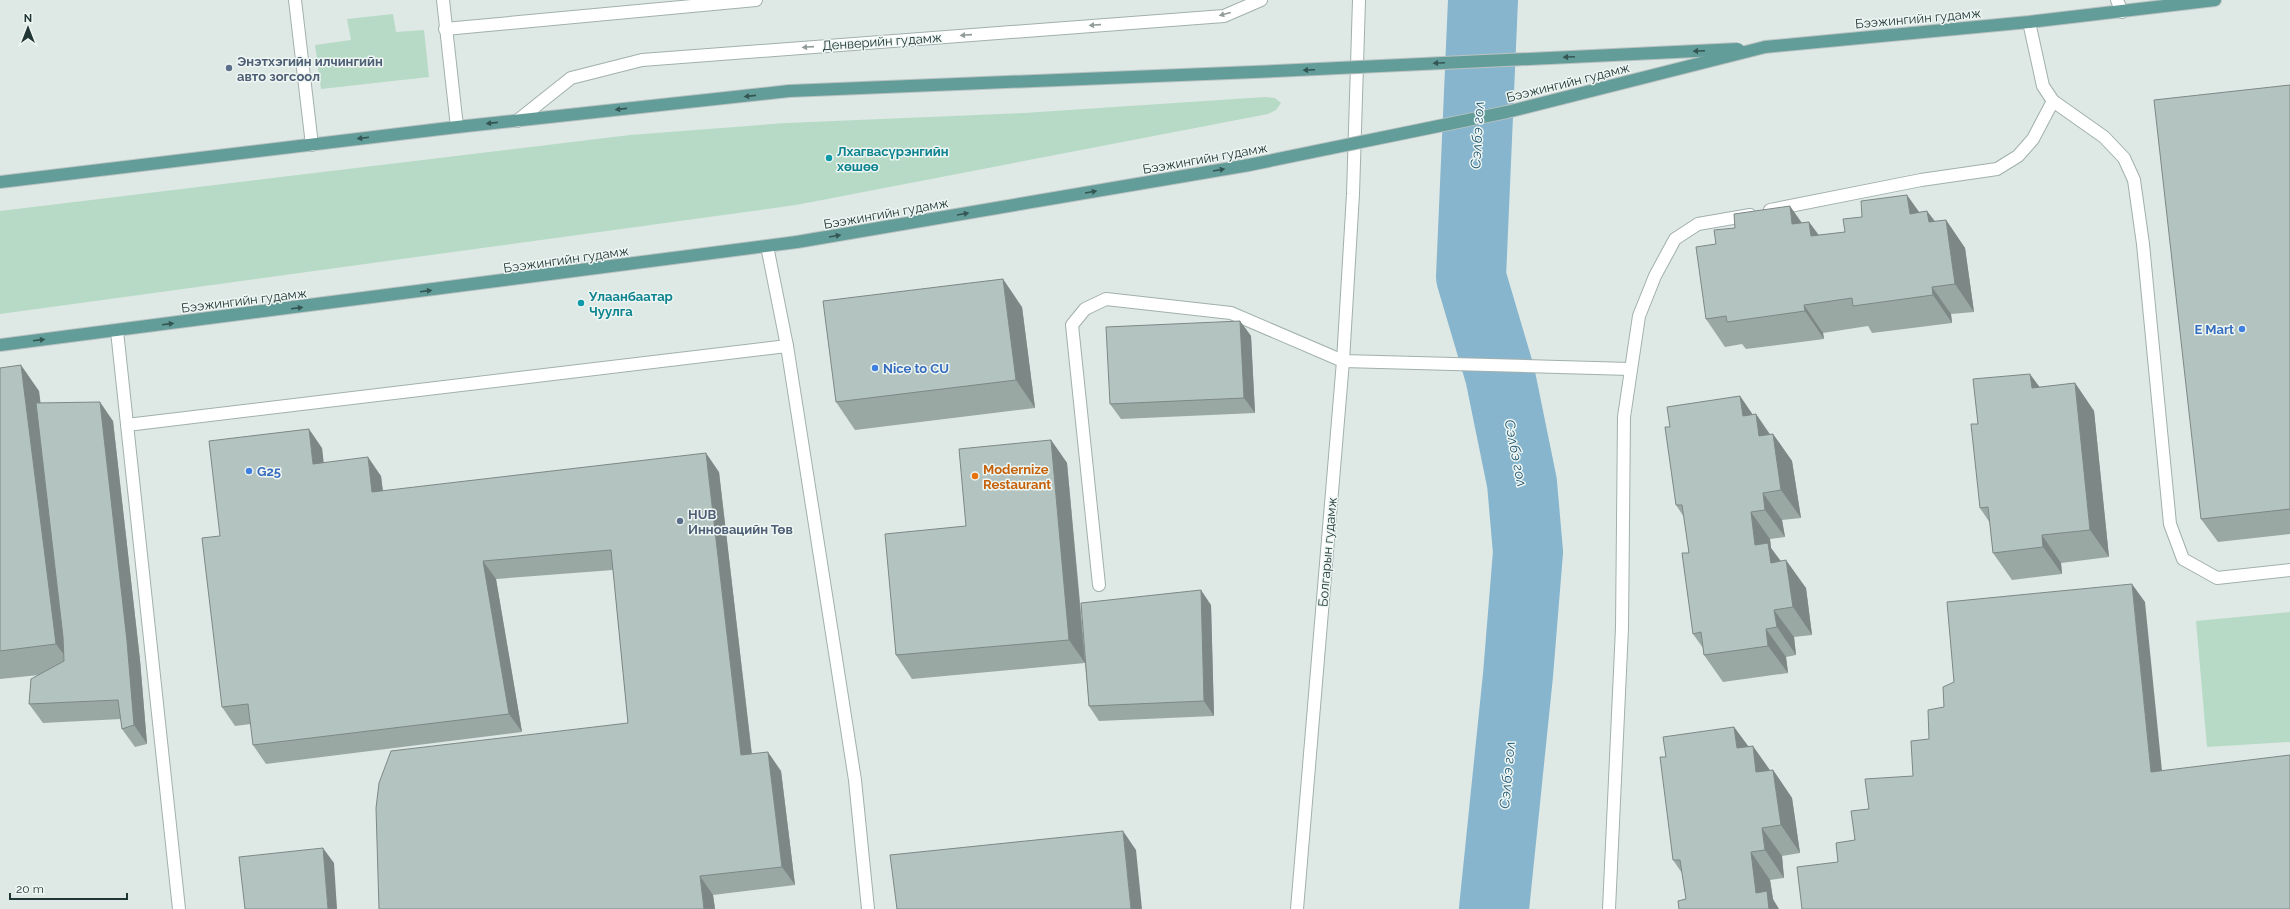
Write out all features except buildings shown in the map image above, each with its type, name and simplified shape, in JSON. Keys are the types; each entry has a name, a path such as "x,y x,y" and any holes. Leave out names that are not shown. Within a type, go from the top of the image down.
{"main road":[{"name":"Бээжингийн гудамж","path":"0,182 457,127 789,91 1268,72 1766,47 2029,22 2122,12 2194,1 2215,0"},
{"name":"Бээжингийн гудамж","path":"0,345 797,242 1249,165 1507,112 1766,47"}],"street":[{"path":"295,0 312,145"},
{"path":"443,0 457,127"},
{"path":"446,29 756,0"},
{"name":"Денверийн гудамж","path":"517,121 571,78 642,60 1224,16 1261,0"},
{"name":"Болгарын гудамж","path":"1297,909 1343,361 1353,194 1359,0"},
{"path":"2117,0 2122,12"},
{"path":"2029,22 2042,86 2053,101 2104,137 2124,158 2134,180 2143,244 2170,524 2183,559 2217,578 2290,570"},
{"path":"1609,909 1622,628 1624,417 1639,316 1655,276 1675,239 1698,224 1921,180 1997,169 2018,156 2032,139 2053,101"},
{"path":"767,246 788,346 855,780 868,909"},
{"path":"1099,585 1072,325 1085,308 1106,300 1231,313 1343,361 1630,370"},
{"path":"117,331 179,909"},
{"path":"127,425 788,346"}],"green space":[{"path":"393,14 396,32 424,30 429,77 321,89 315,45 351,40 347,19"},
{"path":"1265,97 1275,98 1281,103 1276,110 1268,114 796,205 0,314 0,211 630,135 786,123 1024,113"},
{"path":"2290,612 2290,742 2207,747 2196,621"}],"waterway":[{"name":"Сэлбэ гол","path":"1483,0 1471,277 1500,375 1522,483 1528,552 1518,675 1494,909"}],"place":[{"name":"Энэтхэгийн илчингийн авто зогсоол","path":"229,68"},
{"name":"Лхагвасүрэнгийн хөшөө","path":"829,158"},
{"name":"Улаанбаатар Чуулга","path":"581,303"},
{"name":"E Mart","path":"2242,329"},
{"name":"Nice to CU","path":"875,368"},
{"name":"G25","path":"249,471"},
{"name":"Modernize Restaurant","path":"975,476"},
{"name":"HUB Инновацийн Төв","path":"680,521"}]}
